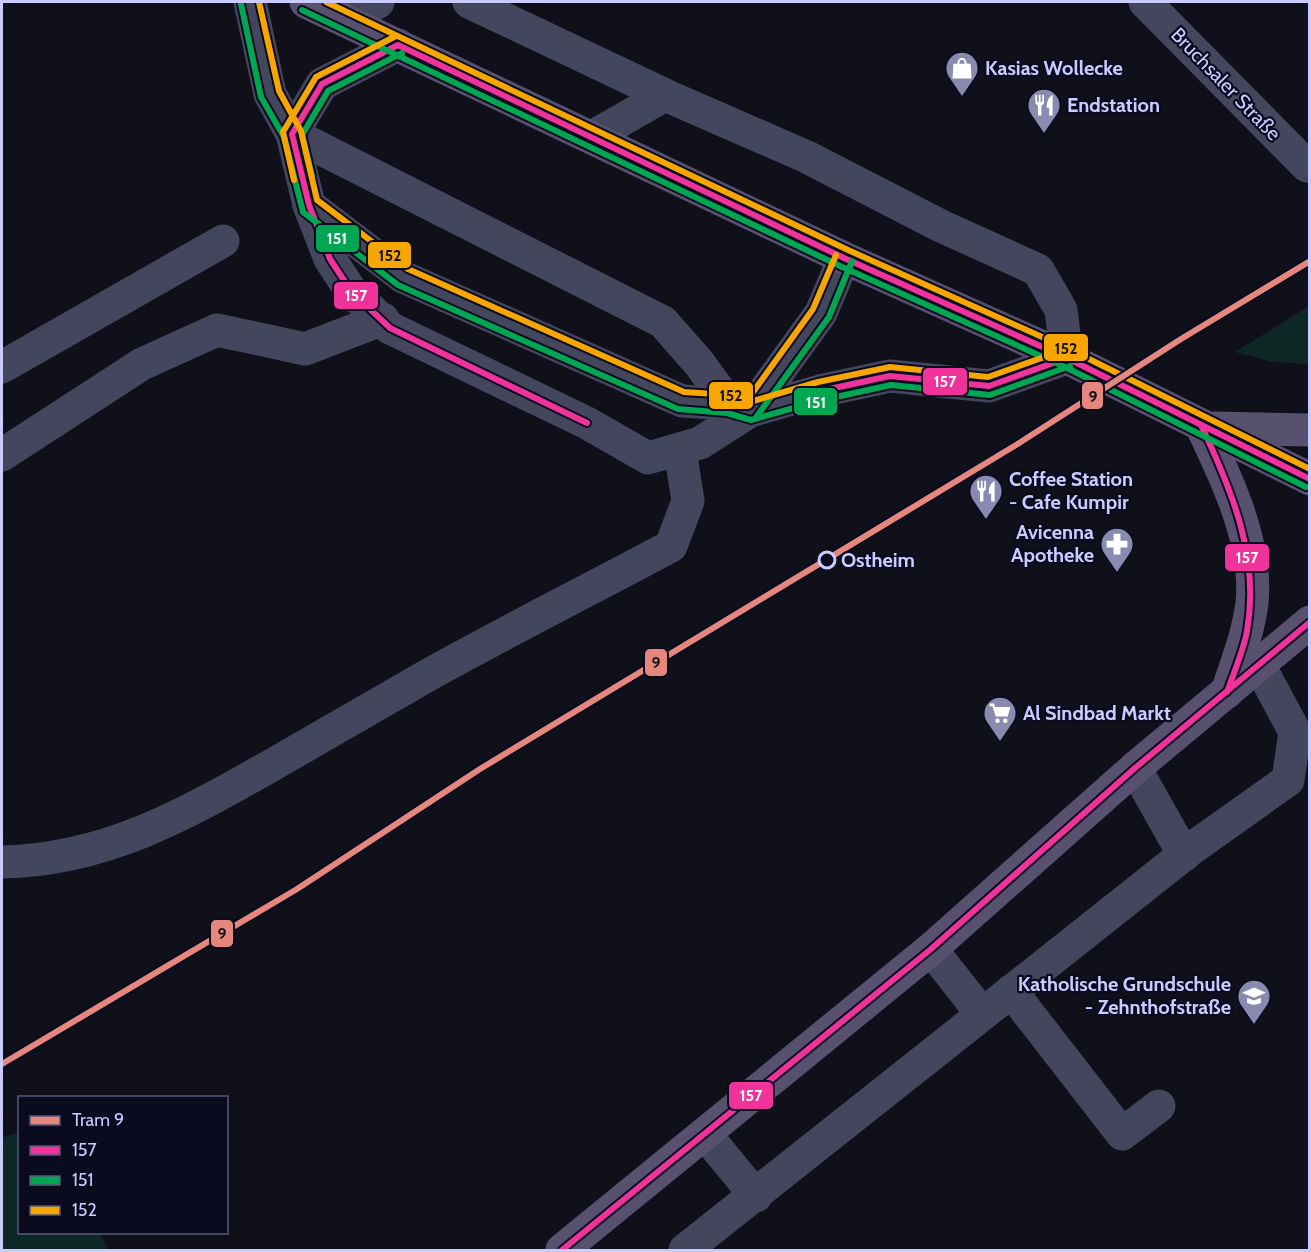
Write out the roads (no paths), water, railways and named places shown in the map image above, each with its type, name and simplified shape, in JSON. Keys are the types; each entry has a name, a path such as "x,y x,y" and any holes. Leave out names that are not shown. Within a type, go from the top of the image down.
{"main road":[{"path":"306,2 844,258 1068,358 1310,479"},
{"path":"1202,427 1310,430"},
{"path":"1202,427 1230,485 1251,564 1252,600 1247,633 1227,692"},
{"path":"562,1251 931,949 1135,768 1310,622"}],"street":[{"path":"250,2 270,94 292,134 309,205 330,259 351,291 390,328 587,423 648,458 700,443 740,408 821,313 844,258"},
{"path":"346,20 378,2"},
{"path":"309,205 404,277 682,401 740,408 890,376 990,386 1068,358 1060,310 1038,270 941,226 807,157 665,95 469,2"},
{"name":"Bruchsaler Straße","path":"1145,2 1308,165"},
{"path":"292,134 322,84 398,45"},
{"path":"592,137 665,95"},
{"path":"292,134 663,322 740,408"},
{"path":"2,367 224,241"},
{"path":"2,455 141,364 217,330 305,349 382,319"},
{"path":"2,862 70,856 108,846 157,827 202,805 432,673 671,546 688,501 680,450"},
{"path":"685,1251 1184,855 1288,780 1295,732 1259,665"},
{"path":"1135,768 1184,855"},
{"path":"931,949 982,1014"},
{"path":"1011,991 1122,1134 1159,1106"},
{"path":"705,1134 756,1196"}],"tram line":[{"name":"9","path":"2,1064 297,889 480,769 1016,445 1181,339 1310,261"}],"place":[{"name":"Kasias Wollecke","path":"962,97"},
{"name":"Endstation","path":"1044,134"},
{"name":"Coffee Station - Cafe Kumpir","path":"986,520"},
{"name":"Ostheim","path":"827,560"},
{"name":"Avicenna Apotheke","path":"1117,573"},
{"name":"Al Sindbad Markt","path":"1000,742"},
{"name":"Katholische Grundschule - Zehnthofstraße","path":"1254,1025"}]}
